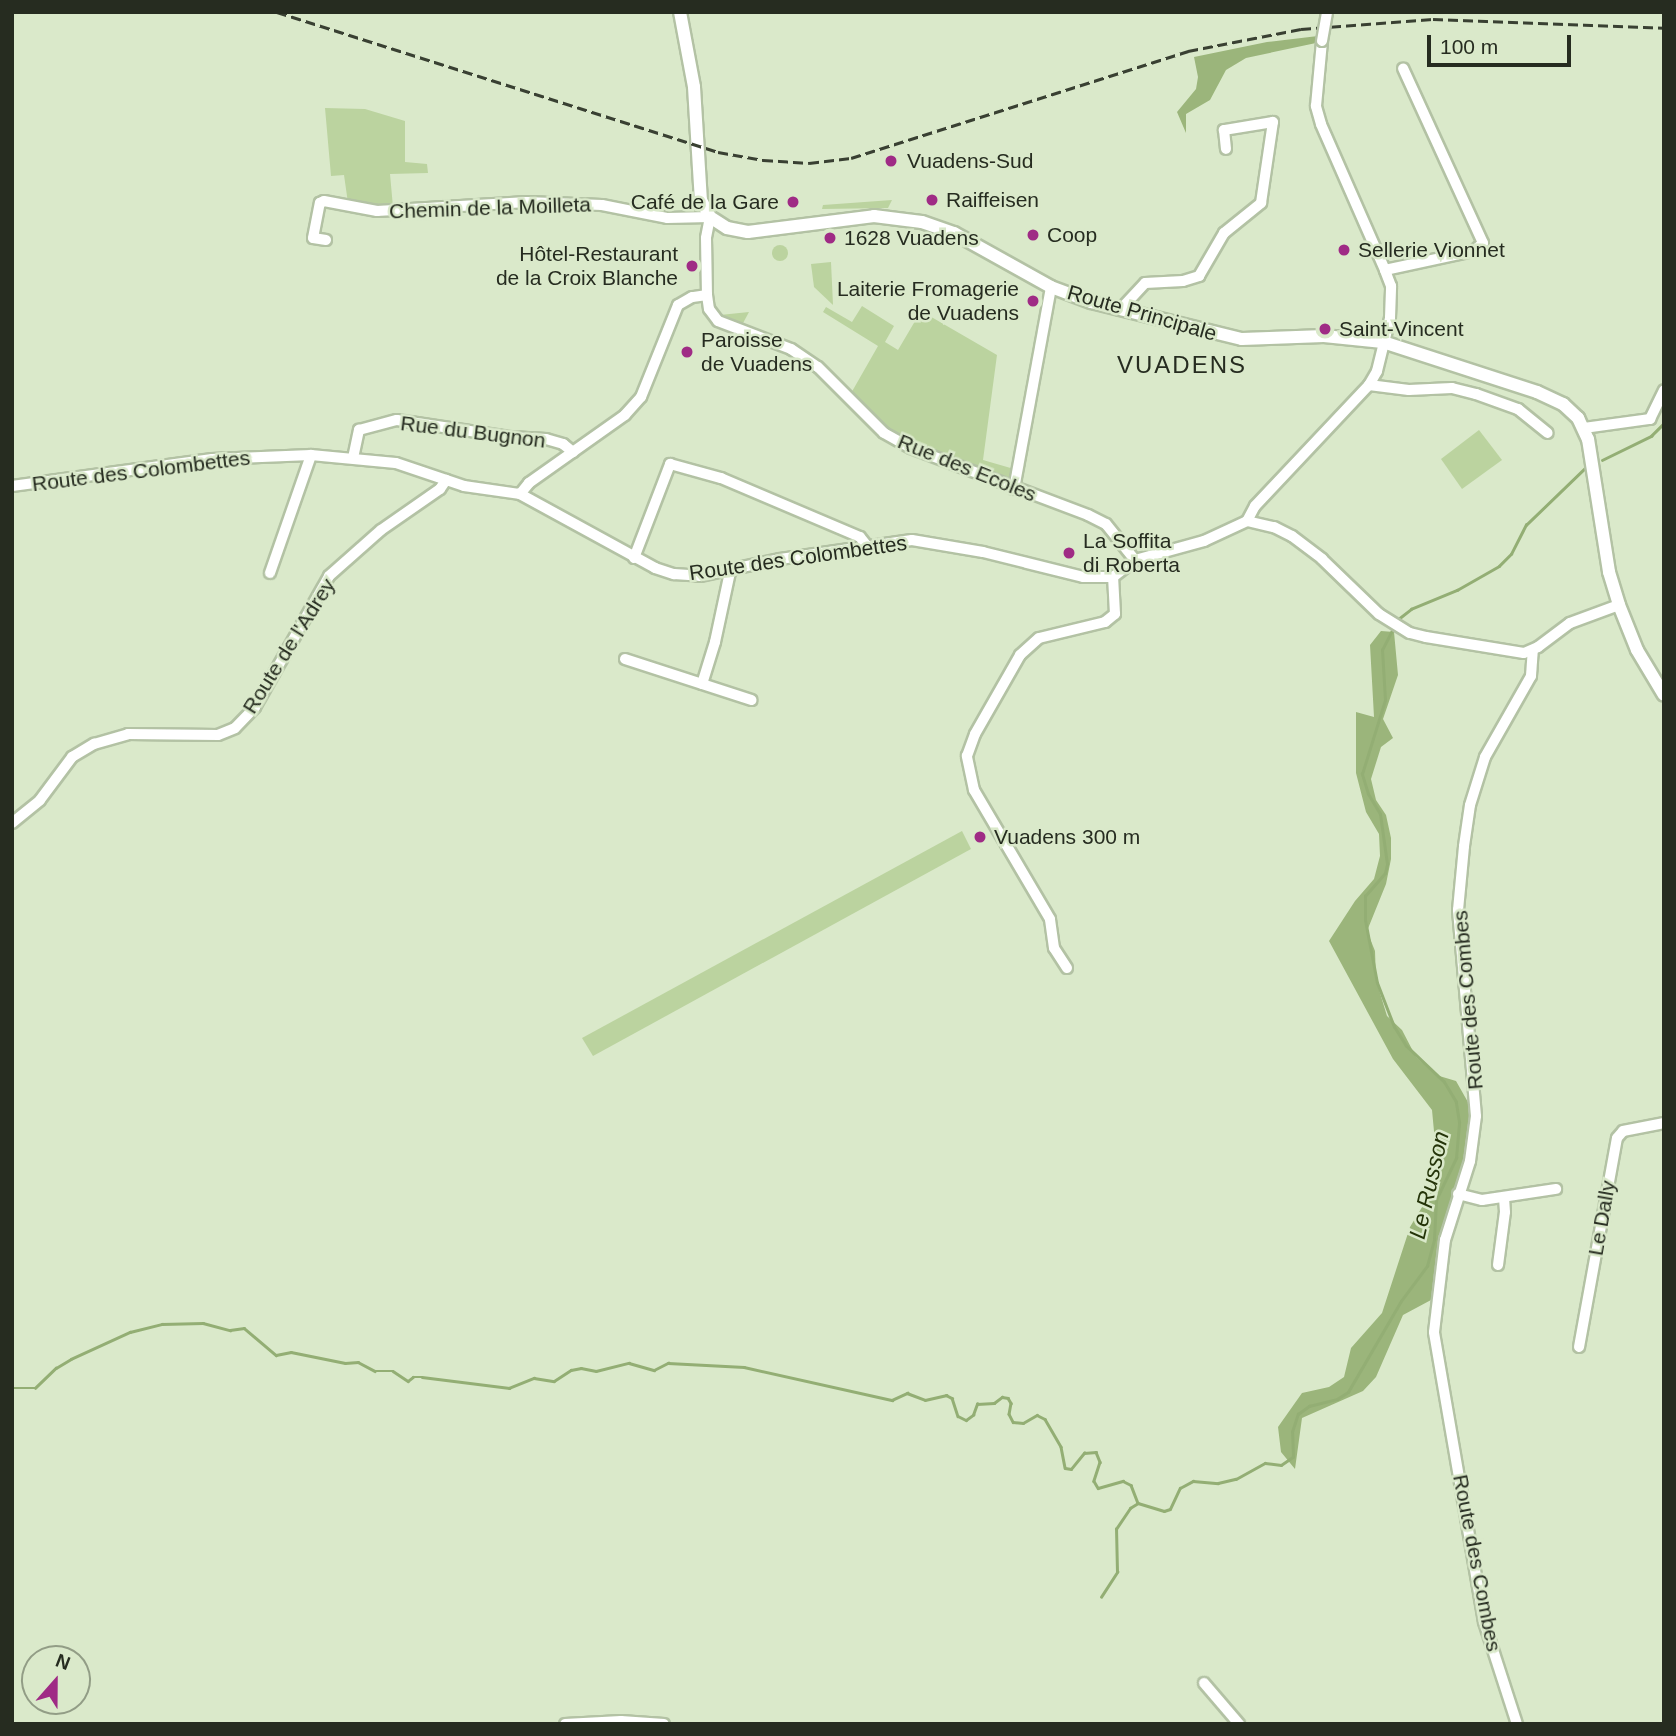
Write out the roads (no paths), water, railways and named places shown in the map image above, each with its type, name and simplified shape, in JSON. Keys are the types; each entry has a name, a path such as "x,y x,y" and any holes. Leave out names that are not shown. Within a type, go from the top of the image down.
{"main road":[{"path":"680,12 694,87 701,200 710,217"},
{"name":"Route Principale","path":"710,217 727,228 748,232 855,217 885,216 922,222 960,236 1051,287 1120,310 1242,339 1324,336 1383,342 1554,398 1571,410 1584,428"},
{"path":"1584,428 1609,572 1637,650 1664,695"}],"street":[{"path":"1067,968 1054,948 1050,919 974,790 967,755 975,734 1020,655 1039,638 1105,622 1115,614 1112,577 1135,560 1205,541 1247,521 1255,506 1369,385 1377,371 1391,303 1391,286 1321,124 1317,106 1327,12"},
{"path":"1385,270 1474,251 1483,243 1403,68"},
{"path":"1120,310 1145,284 1183,281 1199,276 1224,233 1261,203 1273,122 1224,130 1226,149"},
{"name":"Chemin de la Moilleta","path":"326,240 313,239 320,203 324,201 377,211 527,202 602,205 667,218 710,217"},
{"path":"520,494 529,483 635,404 644,390 678,305 692,297 707,295 706,238 710,217"},
{"path":"1014,489 1051,287"},
{"name":"Rue des Ecoles","path":"707,295 709,309 718,321 791,349 818,367 884,433 911,448 1106,524 1135,560"},
{"path":"1369,385 1409,390 1452,388 1476,394 1518,409 1548,433"},
{"path":"1584,428 1650,419 1664,390"},
{"name":"Rue du Bugnon","path":"353,458 359,430 397,420 510,437 546,439 563,444 573,452"},
{"path":"270,573 311,455"},
{"name":"Route des Colombettes","path":"12,486 190,461 311,455 353,458 396,463 446,480 520,494 569,518 634,558 674,574 700,576 730,572 764,562 840,553 901,541 936,543 1083,577 1112,577"},
{"path":"634,558 670,464 721,478 860,537 867,546"},
{"name":"Route de l'Adrey","path":"12,823 40,800 72,757 94,744 128,734 218,735 235,728 255,706 329,576 381,530 440,488 446,480"},
{"path":"1247,521 1274,527 1306,545 1389,621 1426,637 1510,653 1533,650 1570,623 1619,605"},
{"path":"702,684 715,642 730,572"},
{"name":"Route des Combes","path":"1517,1724 1484,1622 1466,1508 1434,1344 1435,1307 1443,1252 1474,1143 1476,1101 1461,966 1458,910 1464,846 1471,805 1485,757 1531,676 1533,650"},
{"path":"625,659 751,700"},
{"name":"Le Dally","path":"1579,1347 1617,1138 1623,1131 1664,1123"},
{"path":"1458,1194 1482,1200 1556,1189"},
{"path":"1498,1265 1505,1212 1504,1197"},
{"path":"1204,1683 1239,1724"},
{"path":"565,1724 621,1721 664,1724"}],"waterway":[{"name":"Le Russon","path":"1602,460 1651,436 1664,423"},
{"name":"Le Russon","path":"1397,620 1411,609 1457,590 1499,566 1511,554 1526,525 1585,468"},
{"name":"Le Russon","path":"1101,1597 1117,1572 1116,1529 1130,1508 1138,1503 1164,1511 1170,1509 1180,1488 1193,1481 1218,1483 1236,1479 1265,1463 1281,1465 1293,1457 1292,1432 1298,1414 1309,1406 1337,1399 1348,1392 1401,1301 1427,1266 1434,1239 1436,1200 1456,1158 1459,1122 1456,1102 1444,1082 1406,1046 1394,1027 1377,983 1365,920 1365,896 1385,873 1387,864 1380,814 1368,794 1362,774 1385,700 1382,650 1394,626"},
{"path":"12,1388 35,1388 56,1368 71,1359 130,1332 162,1324 203,1323 230,1330 244,1328 276,1355 291,1352 345,1363 358,1362 375,1371 393,1371 408,1381 413,1377 422,1377 509,1388 534,1378 554,1381 571,1370 581,1368 596,1371 629,1363 654,1370 668,1363 744,1367 892,1400 907,1393 925,1400 946,1395 952,1398 958,1416 966,1420 973,1415 977,1404 994,1403 1002,1397 1008,1398 1011,1403 1009,1414 1013,1422 1023,1423 1037,1415 1045,1419 1061,1447 1065,1468 1071,1469 1084,1453 1096,1452 1100,1462 1094,1481 1098,1488 1123,1481 1131,1485 1138,1503"}],"railway":[{"path":"277,12 718,152 763,160 809,163 851,158 1188,51 1301,29 1433,19 1664,28"}],"place":[{"name":"Vuadens-Sud","path":"891,161"},
{"name":"Raiffeisen","path":"932,200"},
{"name":"Café de la Gare","path":"793,202"},
{"name":"Coop","path":"1033,235"},
{"name":"1628 Vuadens","path":"830,238"},
{"name":"Sellerie Vionnet","path":"1344,250"},
{"name":"Hôtel-Restaurant de la Croix Blanche","path":"692,266"},
{"name":"Laiterie Fromagerie de Vuadens","path":"1033,301"},
{"name":"Saint-Vincent","path":"1325,329"},
{"name":"Paroisse de Vuadens","path":"687,352"},
{"name":"La Soffita di Roberta","path":"1069,553"},
{"name":"Vuadens 300 m","path":"980,837"}],"district":[{"name":"VUADENS","path":"1182,365"}]}
